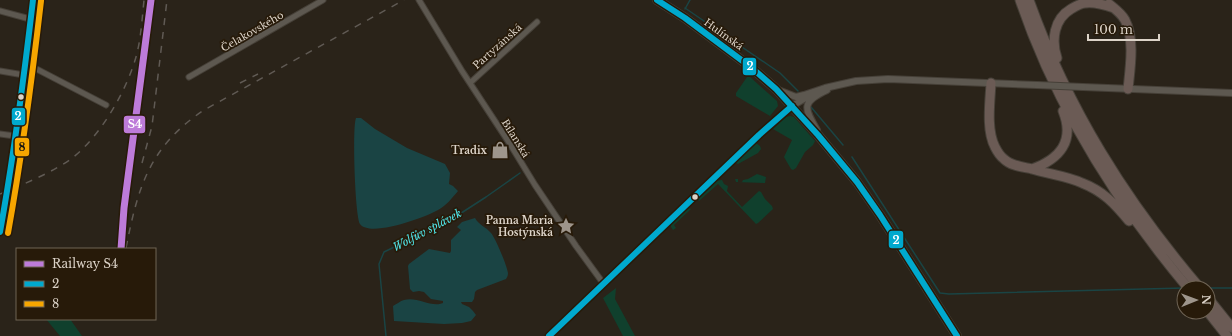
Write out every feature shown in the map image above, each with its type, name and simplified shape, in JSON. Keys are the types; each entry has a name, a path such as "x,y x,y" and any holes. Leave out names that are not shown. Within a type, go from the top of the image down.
{"highway":[{"path":"1020,0 1049,74 1054,91 1064,113 1066,122 1066,134 1063,146 1056,156 1047,163 1032,169"},
{"path":"1029,0 1058,73 1089,133 1121,185 1190,280"},
{"path":"1103,0 1114,8 1124,19 1130,36 1128,89"},
{"path":"1069,95 1068,84 1054,48 1057,24 1066,12 1085,3 1100,4 1114,8"},
{"path":"1049,74 1074,124 1115,192 1159,252 1182,280"},
{"path":"991,83 991,132 994,146 1004,159 1018,166 1082,182 1104,194 1149,246 1159,252"},
{"path":"1216,308 1232,328"},
{"path":"1214,320 1227,336"}],"main road":[{"name":"Hulínská","path":"657,0 685,18 726,48 776,88 857,182 880,215 957,336"}],"street":[{"path":"0,232 24,75 33,0"},
{"name":"Čelakovského","path":"189,77 323,0"},
{"name":"Bílanská","path":"419,0 555,216 603,283"},
{"path":"0,11 30,19"},
{"name":"Partyzánská","path":"470,83 537,22"},
{"path":"25,63 106,105"},
{"path":"0,71 24,75"},
{"path":"776,88 796,97 820,89 856,81 888,79 1232,93"},
{"path":"549,336 603,283 792,106 810,96 835,86"},
{"path":"823,141 808,115 807,106 812,98 835,86"},
{"path":"0,134 15,136"}],"green space":[{"path":"747,77 750,77 777,101 778,106 770,116 736,96 736,93"},
{"path":"786,117 794,117 815,141 813,145 805,152 796,168 793,170 784,157 792,140 773,129"},
{"path":"756,143 761,149 758,153 738,164 736,163 736,161 753,144"},
{"path":"757,174 766,177 765,183 736,182 735,179 738,179 738,182 742,182 743,180"},
{"path":"718,180 722,180 724,184 728,186 727,191 742,207 759,191 773,209 756,224 718,184 699,201 698,199 708,186"},
{"path":"689,208 691,209 674,225 676,228 673,230 671,223 683,211"},
{"path":"616,288 615,299 635,336 623,336 603,298"},
{"path":"47,320 71,320 82,336 60,336"}],"water":[{"path":"356,118 361,118 375,129 407,148 445,164 450,173 449,184 458,191 449,202 441,208 411,221 386,228 375,229 366,228 360,224 358,218 355,172 354,137"},
{"path":"475,218 491,233 496,241 507,270 508,274 506,279 477,290 472,302 461,302 469,307 476,315 471,321 444,324 394,321 393,306 403,300 414,299 434,304 443,303 443,301 431,299 424,292 413,292 410,289 408,266 429,249 450,253 451,240 461,230 457,227 462,222"}],"waterway":[{"name":"Wolfův splávek","path":"685,9 690,0"},
{"path":"685,8 780,73 798,91"},
{"path":"811,107 843,145"},
{"path":"852,157 940,293 1176,288"},
{"name":"Wolfův splávek","path":"386,336 379,264 384,252 452,219 520,173"},
{"path":"1216,288 1232,288"}],"railway":[{"path":"0,194 45,174 71,159 82,150 102,126 119,99 132,71 139,43 144,0"},
{"path":"142,163 152,126 167,0"},
{"path":"126,248 141,187 149,170 158,154 185,124 204,110 404,0"},
{"path":"240,83 258,74"}],"rail line":[{"name":"S4","path":"121,248 124,208 151,0"}],"transit line":[{"name":"2","path":"0,232 10,174 33,0"},
{"name":"2","path":"657,0 685,18 752,68 776,89 818,135 857,182 880,215 957,336"},
{"name":"8","path":"8,233 18,175 41,1"},
{"name":"2","path":"549,336 759,135 792,106"}],"place":[{"name":"Tradix","path":"500,150"},
{"name":"Panna Maria Hostýnská","path":"566,226"}]}
